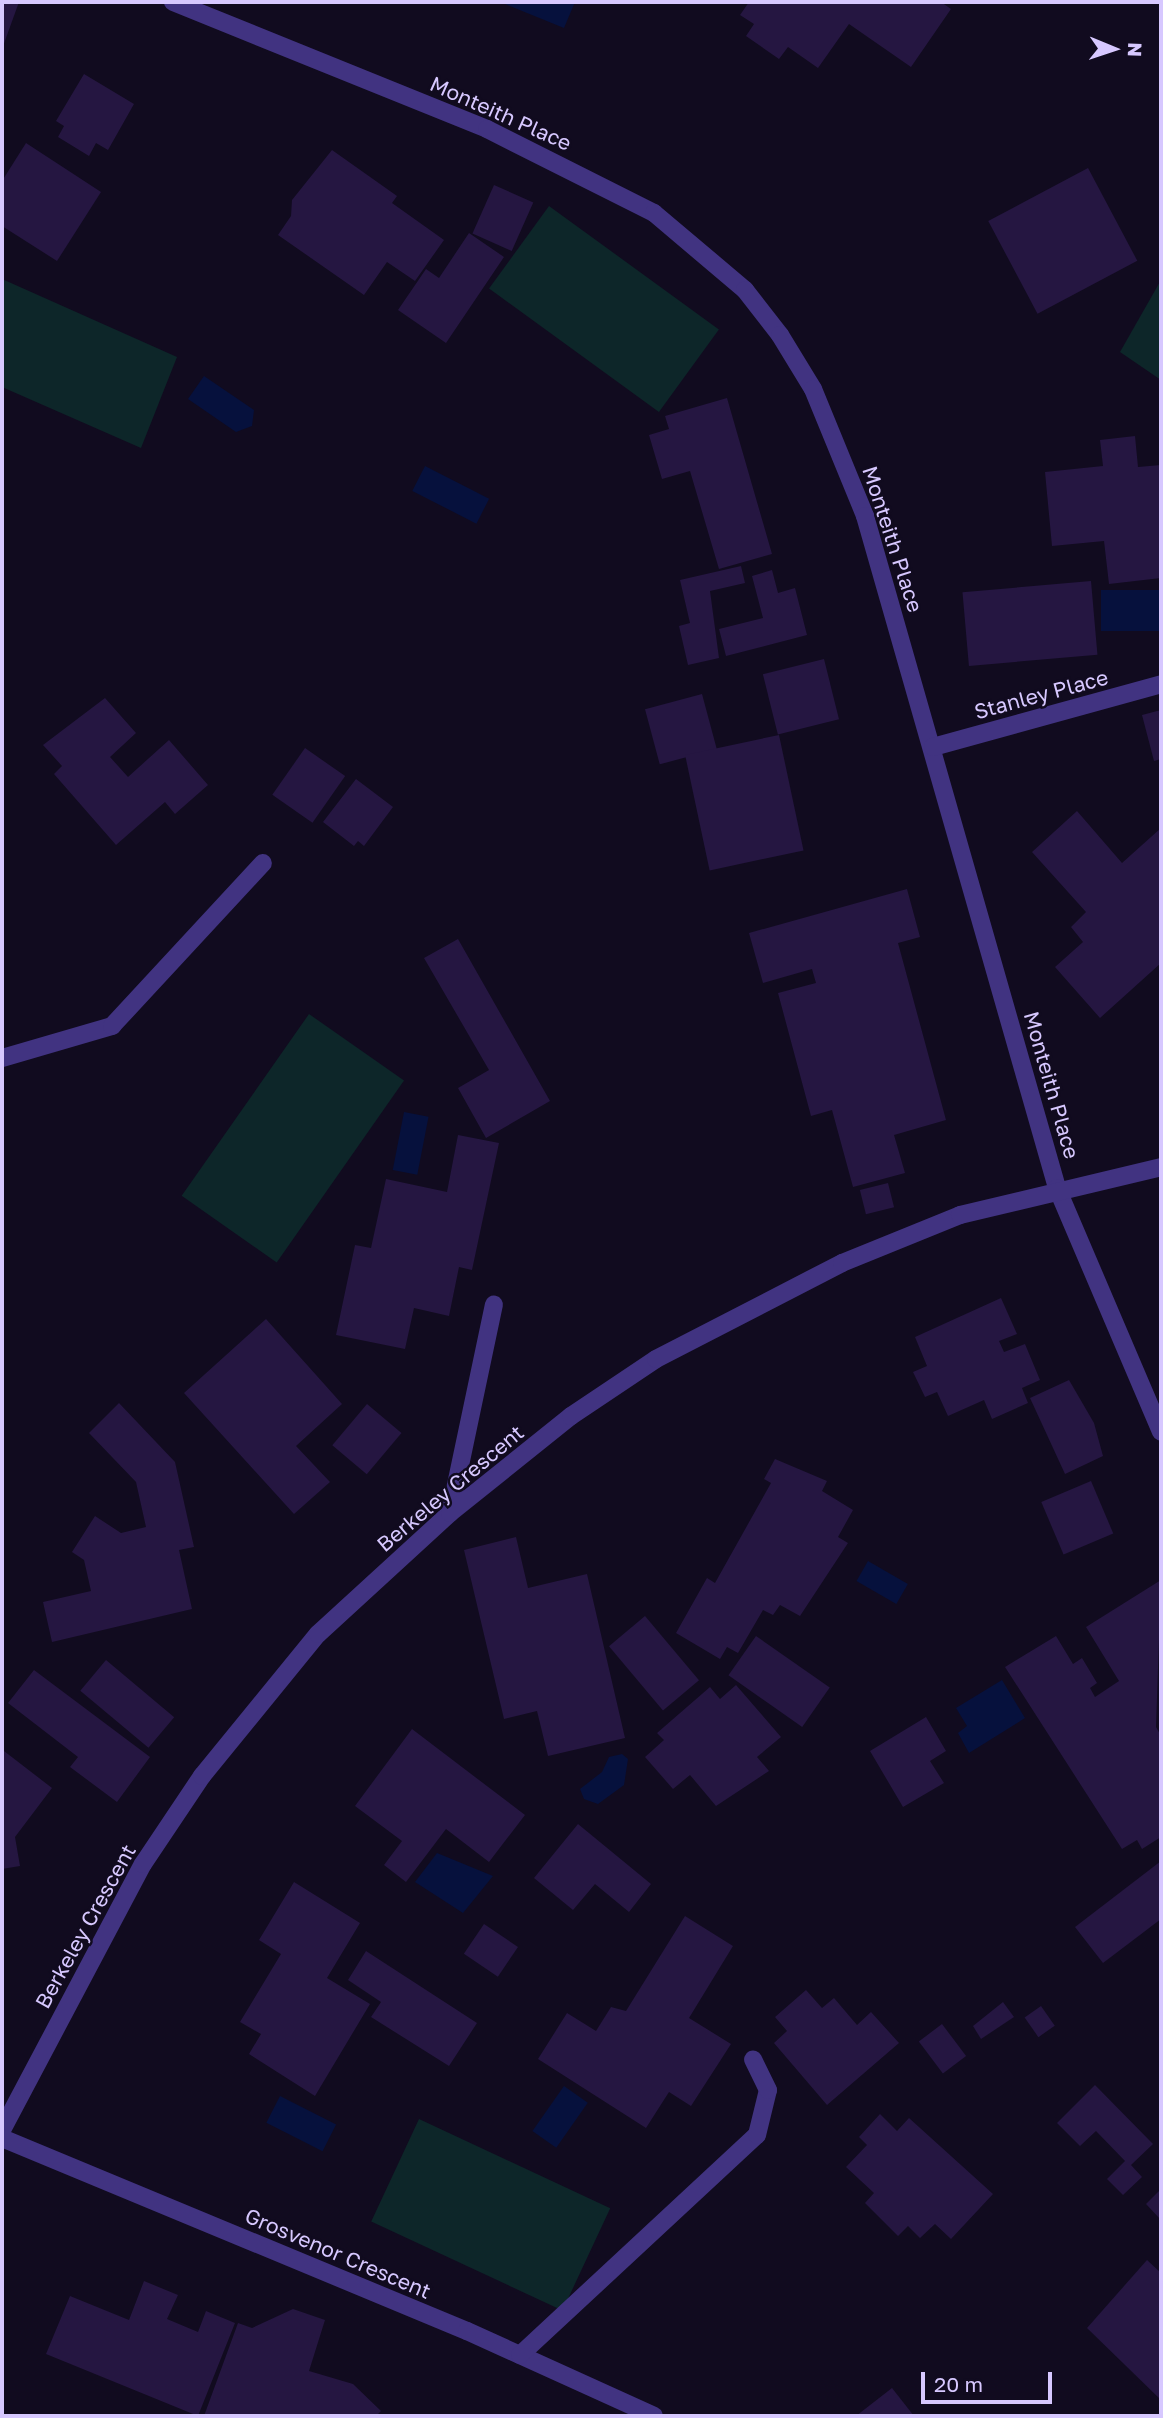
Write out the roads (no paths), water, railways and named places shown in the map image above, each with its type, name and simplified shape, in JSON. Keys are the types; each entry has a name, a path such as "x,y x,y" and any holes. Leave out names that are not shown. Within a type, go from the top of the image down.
{"street":[{"name":"Monteith Place","path":"173,2 576,172 654,213 745,290 818,402 865,516 1057,1188 1161,1432"},
{"name":"Stanley Place","path":"933,747 1161,684"},
{"path":"2,1058 112,1026 263,863"},
{"name":"Berkeley Crescent","path":"2,2130 143,1864 202,1776 318,1634 450,1513 571,1416 656,1359 842,1263 960,1214 1057,1188 1161,1167"},
{"path":"450,1513 494,1305"},
{"path":"520,2355 757,2135 768,2090 753,2059"},
{"name":"Grosvenor Crescent","path":"2,2137 520,2355 654,2416"}]}
